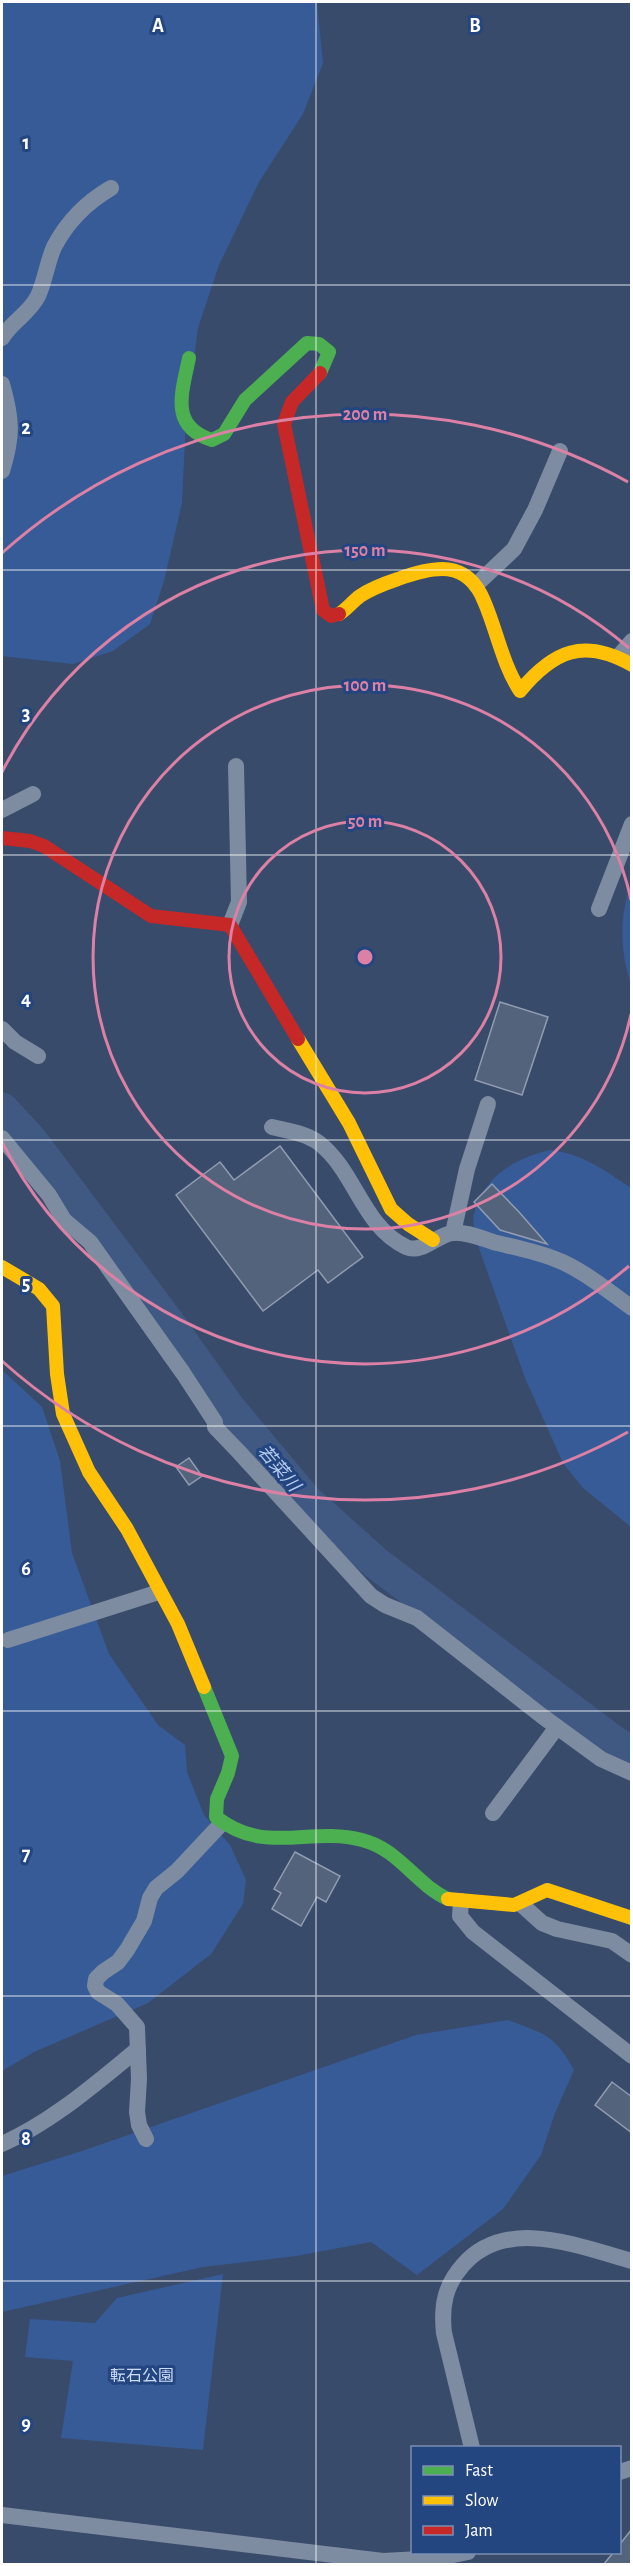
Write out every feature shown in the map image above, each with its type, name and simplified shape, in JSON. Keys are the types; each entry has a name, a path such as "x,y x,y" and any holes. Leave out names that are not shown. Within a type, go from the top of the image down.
{"street":[{"path":"2,338 22,318 38,296 54,248 72,219 94,198 111,188"},
{"path":"189,358 181,398 181,415 197,435 212,440 224,434 245,400 307,343 315,341 329,352 329,360 324,368 291,403 284,424 323,610 329,616 342,612 359,597 376,587 417,573 446,568 466,575 476,585 501,657 520,692 540,668 553,658 572,651 593,649 625,661 632,642"},
{"path":"2,384 10,414 7,452 2,471"},
{"path":"476,585 514,549 535,510 560,451"},
{"path":"230,925 239,902 236,766"},
{"path":"2,810 33,794"},
{"path":"598,909 632,824"},
{"path":"2,838 30,841 44,846 151,916 230,925"},
{"path":"230,925 350,1123 391,1209 408,1224 433,1240"},
{"path":"2,1029 15,1042 38,1056"},
{"path":"453,1233 468,1169 488,1104"},
{"path":"272,1127 303,1135 319,1143 343,1168 369,1214 389,1237 409,1248 420,1248 433,1240 453,1233 464,1234 556,1259 601,1285 632,1308"},
{"path":"2,1138 49,1195 64,1220 90,1242 183,1373 223,1438 239,1452 364,1589 385,1605 417,1618 557,1727 601,1758 632,1773"},
{"path":"2,1267 39,1289 53,1306 57,1374 63,1414 89,1472 127,1529 178,1624 232,1756 228,1773 217,1799 216,1817 227,1828 253,1837 343,1836 373,1842 398,1857 434,1891 445,1897 461,1901 521,1904 549,1926 612,1941 632,1955"},
{"path":"8,1640 159,1592"},
{"path":"493,1813 557,1727"},
{"path":"146,2139 139,2125 137,2112 137,2027 117,2004 98,1992 94,1986 96,1980 118,1962 127,1950 144,1921 150,1898 156,1888 177,1871 222,1823"},
{"path":"521,1904 536,1893 547,1890 632,1918"},
{"path":"461,1901 460,1916 473,1932 632,2056"},
{"path":"2,2145 23,2135 64,2108 138,2049"},
{"path":"472,2446 444,2333 442,2314 445,2293 453,2275 474,2252 494,2242 518,2237 567,2243 632,2261"},
{"path":"2,2515 383,2561 459,2554"}],"green space":[{"path":"2,2 317,2 323,63 303,114 259,182 219,265 198,328 186,417 182,503 164,581 150,624 113,651 73,664 2,656"},
{"path":"631,884 632,984 627,972 622,934 624,909"},
{"path":"550,1150 583,1159 631,1188 631,1527 583,1488 563,1463 525,1378 475,1237 473,1222 478,1201 493,1179 513,1164"},
{"path":"2,1370 42,1407 60,1461 72,1553 109,1654 158,1725 185,1745 187,1772 204,1815 230,1845 246,1880 243,1904 211,1954 148,2003 34,2052 2,2071"},
{"path":"508,2020 539,2032 554,2042 574,2070 555,2113 541,2155 503,2209 417,2275 371,2242 296,2256 203,2267 2,2312 2,2176 82,2151 416,2035"},
{"name":"転石公園","path":"223,2274 203,2450 61,2438 73,2361 25,2357 30,2319 95,2323 117,2298"}],"building":[{"path":"500,1002 548,1017 522,1095 475,1080"},
{"path":"280,1146 363,1257 328,1283 318,1270 263,1311 176,1195 220,1162 234,1180"},
{"path":"492,1184 547,1244 500,1230 474,1202"},
{"path":"189,1458 202,1476 189,1485 176,1467"},
{"path":"295,1852 340,1876 326,1902 317,1897 301,1926 272,1909 281,1893 274,1889"},
{"path":"612,2082 632,2097 632,2133 595,2105"},
{"path":"632,2529 632,2565 603,2565 612,2554 621,2554 621,2543"}],"waterway":[{"name":"若菜川","path":"2,1109 30,1139 170,1325 229,1408 306,1500 376,1563 618,1745 632,1752"}],"traffic: fast":[{"path":"189,358 182,396 184,417 189,426 198,434 212,440 224,434 245,400 307,343 319,344 329,352 320,373"},
{"path":"204,1687 232,1756 228,1773 217,1799 216,1817 234,1829 270,1838 324,1836 362,1840 386,1851 436,1893 448,1899"}],"traffic: slow":[{"path":"339,614 360,596 379,586 411,574 448,569 459,572 477,587 489,612 504,658 520,691 545,666 571,653 599,652 632,665"},
{"path":"298,1039 349,1123 391,1209 408,1224 433,1240"},
{"path":"2,1267 39,1289 53,1306 57,1374 63,1414 89,1472 127,1529 178,1624 204,1687"},
{"path":"448,1899 514,1905 547,1890 632,1918"}],"traffic: jam":[{"path":"320,373 292,402 284,424 323,610 331,616 339,614"},
{"path":"2,838 30,841 44,846 151,916 230,925 298,1039"}]}
